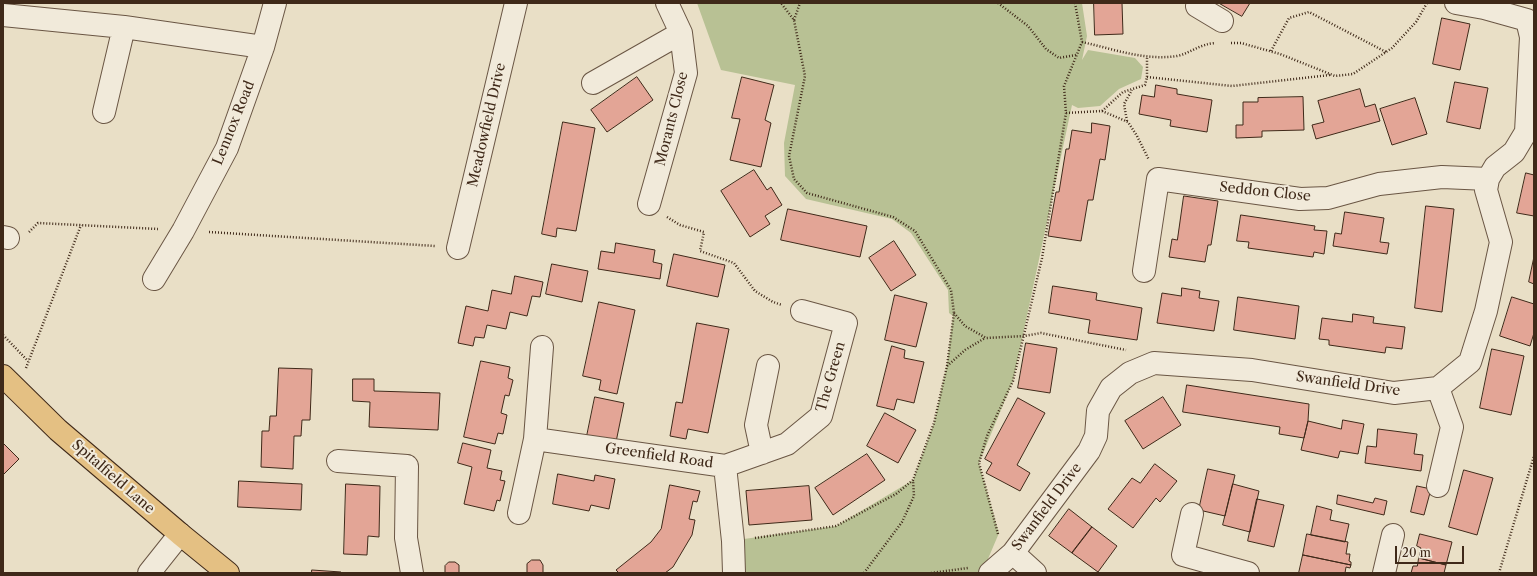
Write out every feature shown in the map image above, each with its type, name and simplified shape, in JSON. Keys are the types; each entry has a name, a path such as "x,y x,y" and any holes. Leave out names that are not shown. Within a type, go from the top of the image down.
{"main road":[{"name":"Spitalfield Lane","path":"3,376 58,430 228,573"}],"street":[{"name":"Lennox Road","path":"154,279 183,230 227,148 263,47 275,3"},
{"name":"Meadowfield Drive","path":"458,248 516,3"},
{"name":"Morants Close","path":"649,204 686,72 681,32 668,3"},
{"path":"1438,486 1452,427 1438,388 1470,362 1486,311 1501,242 1486,190 1488,179 1495,168 1514,152 1526,132 1531,37 1530,15 1456,3"},
{"path":"1196,4 1222,21"},
{"path":"3,15 124,27 263,47"},
{"path":"104,112 124,27"},
{"path":"593,83 681,32"},
{"name":"Seddon Close","path":"1158,179 1300,199 1328,198 1379,184 1442,177 1488,179"},
{"path":"1144,271 1158,179"},
{"name":"The Green","path":"725,466 787,444 822,416 846,323 802,311"},
{"path":"519,513 535,438 542,347"},
{"name":"Swanfield Drive","path":"990,573 1013,553 1089,451 1096,436 1098,411 1111,388 1130,373 1154,363 1252,370 1394,393 1438,388"},
{"path":"762,453 756,425 768,366"},
{"name":"Greenfield Road","path":"535,438 725,466 733,541 734,573"},
{"path":"338,461 408,466 406,538 412,573"},
{"path":"1192,514 1183,555 1222,569 1248,573"},
{"path":"149,573 180,534"},
{"path":"1384,573 1393,535"},
{"path":"1013,553 1035,573"}],"path":[{"path":"794,20 800,3"},
{"path":"998,3 1028,26 1046,49 1059,58 1077,55"},
{"path":"996,540 999,533 979,463 986,436 1013,381 1042,258 1066,113 1064,86 1082,42 1075,3"},
{"path":"1148,77 1232,86 1353,74 1392,48 1416,22 1427,3"},
{"path":"1271,51 1289,18 1309,12 1386,52"},
{"path":"1082,42 1147,58 1179,56 1206,44 1220,43"},
{"path":"1227,43 1241,42 1271,51 1332,75"},
{"path":"1102,111 1123,92 1145,85 1148,77 1147,58"},
{"path":"1132,90 1124,104 1128,122 1137,136 1158,179"},
{"path":"1066,113 1102,111 1128,122"},
{"path":"649,204 680,225 704,232 700,251 734,263 755,291 773,302 802,311"},
{"path":"13,236 38,223 183,230 458,248"},
{"path":"25,371 81,225"},
{"path":"954,313 965,326 986,338"},
{"path":"947,366 964,350 986,338 1024,336 1041,333 1135,352 1154,363"},
{"path":"3,336 28,361"},
{"path":"1499,573 1534,456"},
{"path":"864,573 902,522 914,496 914,480"}],"green space":[{"path":"697,3 1082,3 1087,36 1082,60 1088,50 1135,58 1143,67 1141,79 1119,89 1100,106 1078,108 1072,105 1013,381 979,463 999,533 982,573 743,573 744,539 836,526 913,480 934,423 947,364 953,316 949,313 948,290 911,233 892,219 806,199 785,176 784,143 795,85 721,70"}],"building":[{"path":"1094,3 1122,3 1123,34 1095,35"},
{"path":"1219,3 1250,3 1242,16"},
{"path":"1442,18 1470,24 1460,70 1433,64"},
{"path":"637,77 653,100 607,132 591,110"},
{"path":"742,77 774,85 765,120 771,123 761,167 730,160 740,119 732,118"},
{"path":"1455,82 1488,88 1480,129 1447,122"},
{"path":"1156,85 1177,89 1177,94 1212,100 1207,132 1170,126 1171,120 1139,114 1142,95 1154,97"},
{"path":"1360,89 1365,107 1375,104 1380,121 1316,139 1312,125 1324,122 1318,101"},
{"path":"1303,97 1304,130 1262,131 1262,137 1236,138 1236,125 1243,125 1243,102 1258,102 1258,98"},
{"path":"1415,98 1427,134 1392,145 1380,109"},
{"path":"563,122 595,128 576,231 557,228 556,237 542,234"},
{"path":"1092,123 1110,126 1105,160 1100,159 1093,200 1088,200 1081,241 1048,236 1056,192 1059,192 1066,149 1069,149 1072,130 1091,133"},
{"path":"754,170 767,190 771,187 782,205 765,216 770,224 750,237 721,191"},
{"path":"1526,173 1534,175 1534,216 1517,213"},
{"path":"1184,196 1218,201 1211,245 1208,245 1205,262 1169,257 1172,239 1177,240"},
{"path":"1426,206 1454,209 1442,312 1415,308"},
{"path":"788,209 867,226 860,257 781,240"},
{"path":"1345,212 1384,218 1380,242 1389,243 1387,254 1333,246 1335,233 1341,234"},
{"path":"1241,215 1315,226 1314,230 1327,231 1324,254 1314,252 1313,257 1248,248 1249,242 1237,241"},
{"path":"894,241 916,275 891,291 869,258"},
{"path":"616,243 655,250 653,262 662,264 660,279 598,269 601,251 614,253"},
{"path":"674,254 725,265 718,297 667,286"},
{"path":"1534,257 1534,284 1529,282"},
{"path":"552,264 588,271 582,302 546,294"},
{"path":"515,276 543,282 540,297 532,296 527,316 510,312 506,329 487,325 484,338 475,337 473,346 458,343 466,306 488,311 492,290 511,294"},
{"path":"1053,286 1097,293 1096,300 1142,308 1137,340 1088,333 1090,320 1049,313"},
{"path":"1182,288 1200,291 1199,298 1219,301 1214,331 1157,323 1162,293 1181,296"},
{"path":"895,295 927,303 916,347 885,340"},
{"path":"1238,297 1299,306 1295,339 1234,330"},
{"path":"1512,297 1534,304 1534,333 1530,346 1500,336"},
{"path":"599,302 635,310 617,394 599,390 601,380 583,376"},
{"path":"1353,314 1374,317 1373,323 1405,327 1402,349 1386,347 1385,353 1329,345 1329,340 1319,339 1322,318 1352,322"},
{"path":"697,323 729,329 708,433 688,429 686,439 670,436 676,402 682,403"},
{"path":"1026,343 1057,348 1050,393 1018,388"},
{"path":"892,346 905,350 904,358 924,362 914,403 897,399 894,410 877,406"},
{"path":"1492,349 1524,356 1511,415 1480,408"},
{"path":"481,361 510,367 508,378 513,380 509,396 505,395 501,413 507,415 503,434 498,433 495,444 464,437"},
{"path":"279,368 312,369 310,420 302,420 301,436 294,436 293,469 261,467 262,431 269,431 270,416 276,416"},
{"path":"353,379 374,379 374,391 440,393 438,430 369,427 370,402 353,401"},
{"path":"1187,385 1309,404 1308,421 1304,438 1279,434 1280,427 1183,412"},
{"path":"595,397 624,403 616,442 587,436"},
{"path":"1163,397 1181,425 1143,449 1125,421"},
{"path":"1018,398 1045,413 1017,465 1030,473 1020,491 986,473 992,463 985,459"},
{"path":"885,413 916,430 898,463 867,446"},
{"path":"1343,420 1364,424 1358,454 1340,451 1338,458 1301,450 1308,421 1341,429"},
{"path":"1378,429 1417,434 1414,454 1423,455 1421,471 1365,463 1367,446 1376,447"},
{"path":"3,443 19,459 3,475"},
{"path":"463,443 491,450 487,468 502,471 500,480 505,481 500,501 497,500 494,511 464,504 472,467 458,463"},
{"path":"867,454 885,480 833,515 815,488"},
{"path":"1155,464 1177,481 1160,502 1156,498 1133,528 1108,509 1132,478 1140,483"},
{"path":"1208,469 1235,475 1225,516 1199,510"},
{"path":"1464,470 1493,478 1477,535 1449,527"},
{"path":"558,474 594,481 595,475 615,479 609,509 591,505 589,511 553,504"},
{"path":"239,481 302,484 301,510 238,507"},
{"path":"346,484 380,486 379,537 368,536 367,555 344,554"},
{"path":"1233,484 1259,491 1250,532 1223,525"},
{"path":"670,485 700,491 697,502 693,501 689,519 695,520 692,535 673,567 665,573 619,573 616,570 651,542 661,529"},
{"path":"809,486 812,520 749,525 746,491"},
{"path":"1417,486 1431,489 1424,515 1411,512"},
{"path":"1338,495 1373,503 1375,498 1387,501 1384,515 1337,504"},
{"path":"1257,499 1284,505 1274,547 1248,541"},
{"path":"1317,506 1332,510 1330,520 1349,524 1345,542 1311,535"},
{"path":"1069,509 1092,527 1072,553 1049,536"},
{"path":"1092,527 1117,546 1098,572 1072,553"},
{"path":"1307,534 1348,542 1346,554 1350,554 1349,561 1351,562 1351,565 1303,555"},
{"path":"1420,534 1452,542 1446,565 1419,558 1421,548 1417,546"},
{"path":"1303,555 1351,565 1350,568 1346,567 1345,573 1299,573"},
{"path":"1419,558 1446,565 1444,573 1411,573 1413,566 1417,566"},
{"path":"532,560 540,560 543,565 543,573 527,573 527,564"},
{"path":"449,562 455,562 459,565 459,573 445,573 445,566"},
{"path":"312,570 341,572 341,573 312,573"}]}
